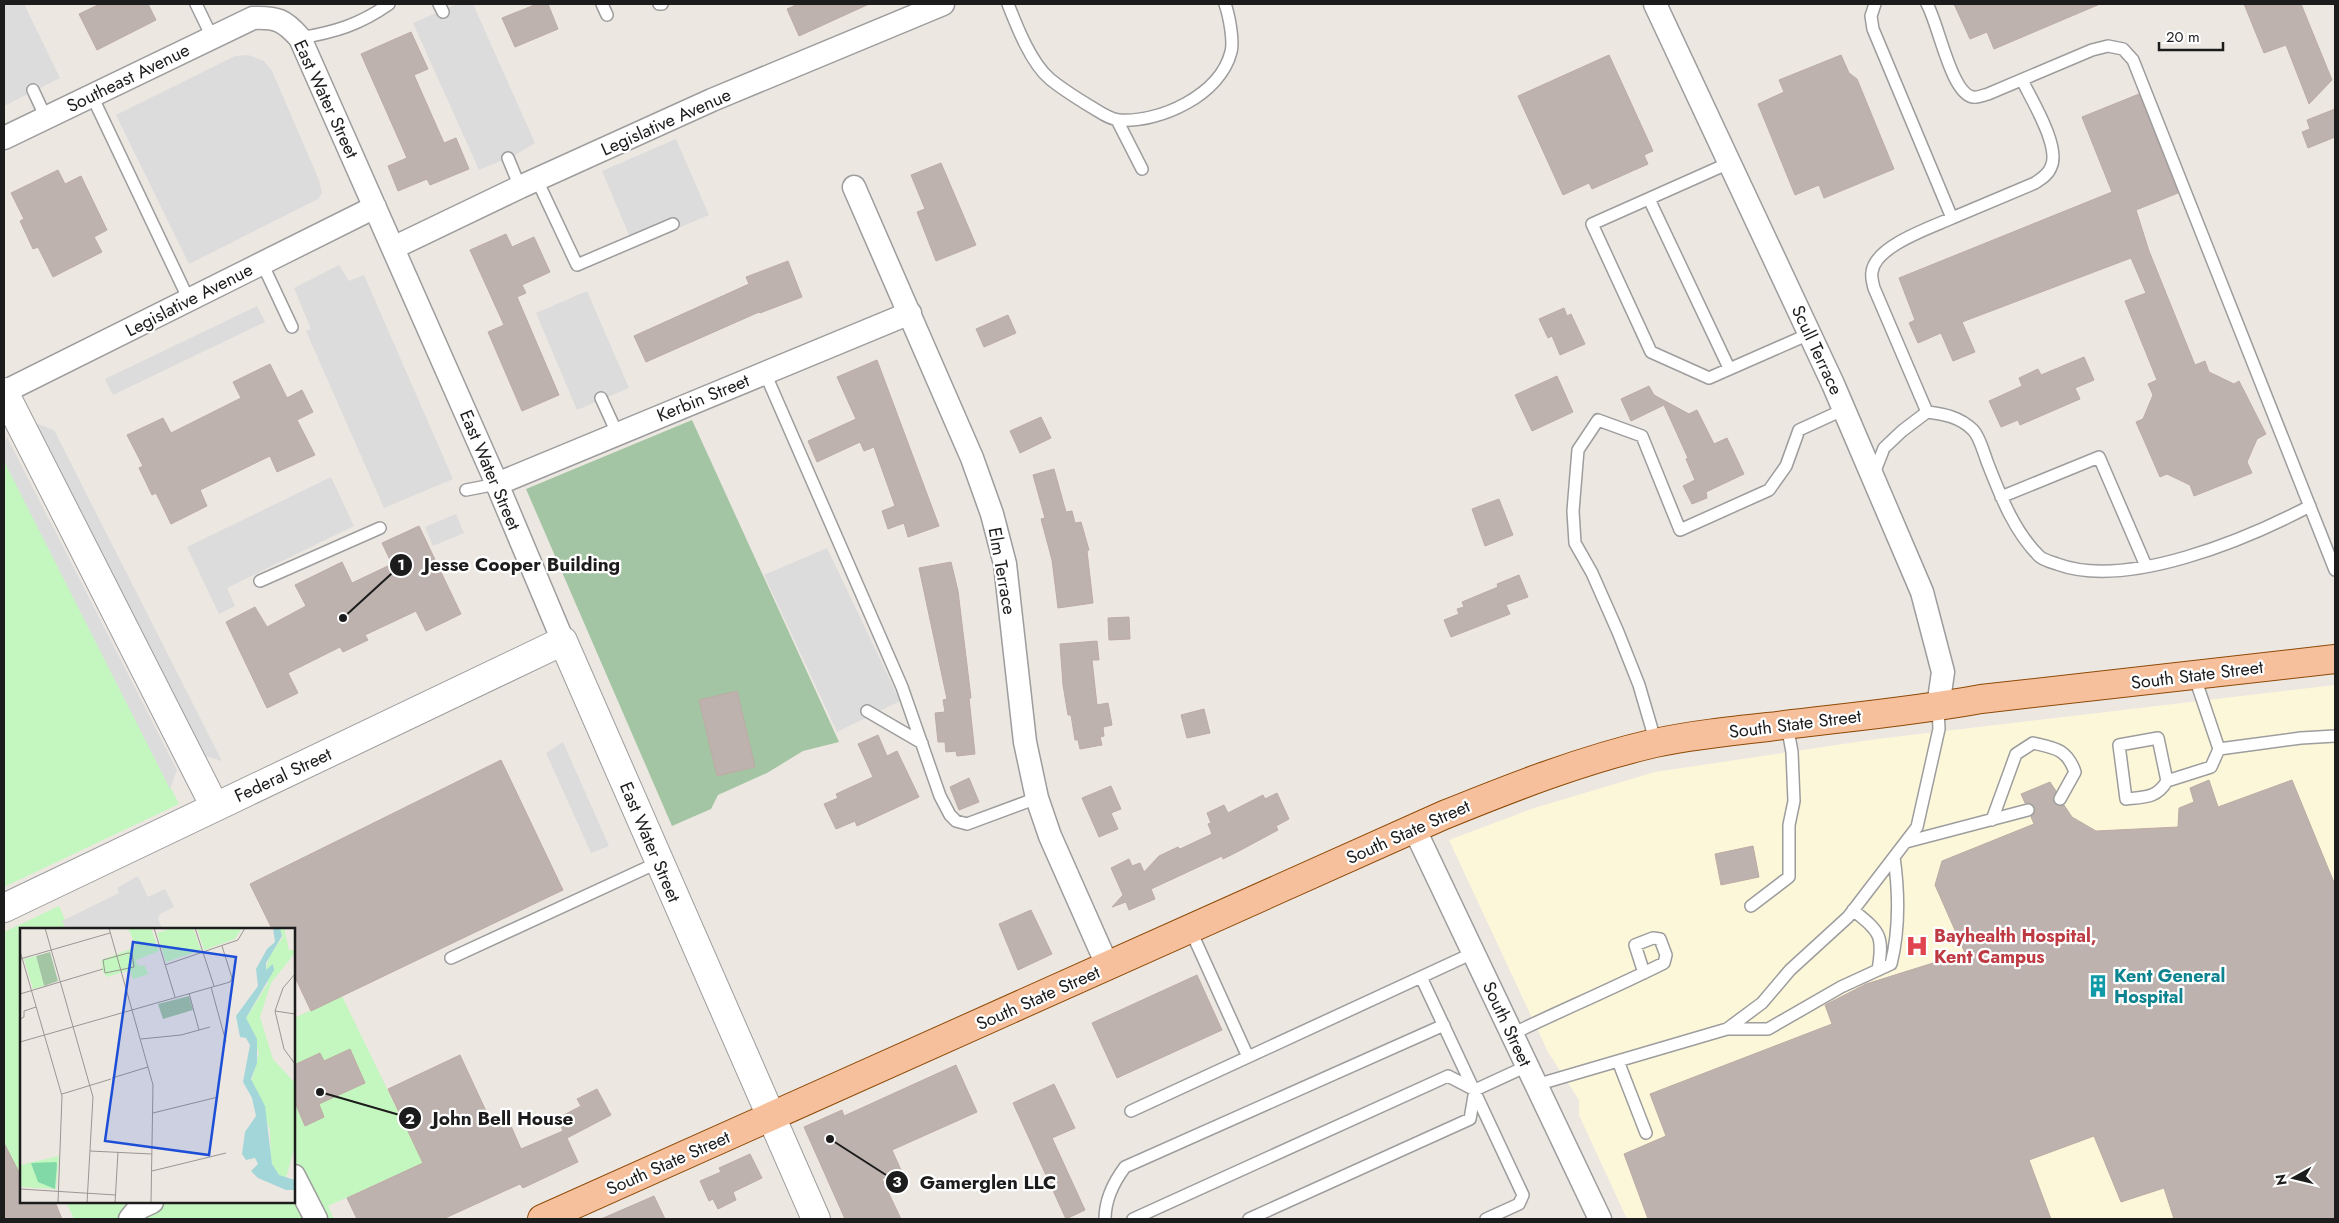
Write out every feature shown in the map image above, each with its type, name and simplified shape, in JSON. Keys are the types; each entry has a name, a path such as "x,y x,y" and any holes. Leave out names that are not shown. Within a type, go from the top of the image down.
{"main road":[{"name":"South State Street","path":"542,1219 1108,967 1414,828 1534,779 1656,743 1698,735 1938,707 1981,699 2194,676 2335,658"}],"street":[{"name":"Legislative Avenue","path":"393,248 529,183 712,100 942,4"},
{"name":"Scull Terrace","path":"1655,4 1845,410 1922,592 1943,672 1938,707"},
{"name":"Southeast Avenue","path":"4,138 265,13"},
{"name":"East Water Street","path":"265,13 289,26 300,38 497,484 563,641 816,1219"},
{"name":"Elm Terrace","path":"854,187 972,458 992,514 1004,564 1025,742 1037,798 1050,836 1108,967"},
{"name":"Legislative Avenue","path":"4,392 375,207"},
{"name":"Kerbin Street","path":"497,484 910,313"},
{"path":"4,392 215,807"},
{"name":"Federal Street","path":"4,908 563,641"},
{"name":"South Street","path":"1414,828 1600,1219"},
{"path":"295,1178 316,1219"},
{"path":"130,1219 139,1208 150,1203"}],"lane":[{"path":"196,4 212,38"},
{"path":"300,38 339,31 356,24 389,4"},
{"path":"1008,4 1029,50 1049,78 1102,113 1117,120 1157,114 1183,106 1218,79 1231,52 1229,14 1225,4"},
{"path":"1875,4 1871,16 1873,29 1952,218"},
{"path":"1927,4 1956,81 1964,93 1973,97 1988,94 2092,50 2108,46 2123,48 2133,60 2335,570"},
{"path":"1928,412 1874,288 1872,273 1877,258 1888,249 1952,218 2035,183 2046,175 2052,166 2054,153 2050,138 2022,80"},
{"path":"33,90 46,118"},
{"path":"92,96 189,300"},
{"path":"1117,120 1142,169"},
{"path":"508,158 529,183 576,265 673,224"},
{"path":"1729,164 1592,224 1650,352 1709,378 1809,334"},
{"path":"1649,199 1729,368"},
{"path":"262,263 292,327"},
{"path":"765,373 902,687 940,796 950,815 956,821 967,824 1037,798"},
{"path":"601,398 617,433"},
{"path":"1656,743 1639,685 1618,632 1592,573 1574,543 1573,511 1578,450 1598,420 1642,436 1680,530 1769,490 1786,466 1799,430 1845,410"},
{"path":"1873,476 1884,448 1902,431 1928,412 1947,415 1974,431 2006,510 2041,558 2072,570 2108,570 2146,566 2224,545 2268,528 2310,506"},
{"path":"2001,497 2099,457 2146,566"},
{"path":"466,490 497,484"},
{"path":"260,581 380,528"},
{"path":"2167,781 2158,738 2119,745 2126,799 2154,796 2167,781 2211,767 2219,749 2194,676"},
{"path":"1727,1029 1762,1003 1790,970 1853,910 1918,827 1938,729 1938,707"},
{"path":"867,711 922,743"},
{"path":"1751,906 1789,877 1789,825 1794,801 1792,752 1787,724"},
{"path":"2219,749 2301,738 2335,736"},
{"path":"1992,820 2016,754 2033,743 2056,748 2070,759 2076,772 2060,799"},
{"path":"1906,842 2028,810"},
{"path":"1133,1219 1448,1076 1475,1090 1531,1076 1618,1062 1727,1029 1768,1029 1841,987 1891,964 1896,944 1899,896 1894,857"},
{"path":"451,958 659,862"},
{"path":"1853,910 1874,928 1882,947 1878,970"},
{"path":"1190,929 1248,1057"},
{"path":"1131,1110 1473,953"},
{"path":"1512,1034 1644,973"},
{"path":"1421,977 1523,1195 1519,1204 1486,1219"},
{"path":"1105,1219 1105,1212 1113,1183 1125,1167 1444,1025"},
{"path":"1618,1062 1646,1133"},
{"path":"1249,1219 1470,1119 1475,1090"}],"shaded area":[{"path":"4,4 24,4 60,78 4,106"},
{"path":"457,4 473,4 535,143 515,155 479,170 413,23"},
{"path":"248,55 264,61 272,71 319,180 322,193 318,199 189,264 116,115 235,56"},
{"path":"676,139 709,215 634,247 602,171"},
{"path":"339,265 349,281 364,275 453,479 384,508 306,331 311,329 294,288"},
{"path":"587,291 629,388 577,410 536,313"},
{"path":"257,306 265,322 113,395 105,379"},
{"path":"33,422 54,430 222,761 201,755"},
{"path":"7,437 177,770 170,789 4,461 4,445"},
{"path":"331,477 354,526 227,588 235,606 219,614 187,547"},
{"path":"456,514 464,533 433,546 425,527"},
{"path":"827,548 900,701 837,732 764,575"},
{"name":"Bayhealth Hospital, Kent Campus","path":"2335,685 2335,1219 1627,1219 1579,1115 1579,1100 1548,1052 1449,840 1531,809 1655,772 1877,739"},
{"path":"563,742 609,846 591,853 546,753"},
{"path":"138,876 148,897 165,889 174,907 160,914 158,919 162,928 66,928 62,921 119,893 117,888"}],"green space":[{"path":"692,420 839,742 803,751 767,773 718,795 711,809 672,826 526,489"},
{"path":"4,460 179,804 4,887"},
{"path":"59,906 69,928 20,928 20,1189 4,1197 4,932"},
{"path":"342,996 423,1163 328,1206 334,1219 74,1219 66,1203 295,1203 295,1018"}],"building":[{"path":"100,4 148,4 156,20 97,50 79,14"},
{"path":"537,4 548,4 558,29 515,47 502,18"},
{"path":"798,4 869,4 799,36 787,9"},
{"path":"1954,4 2100,4 1994,49 1987,32 1970,39"},
{"path":"2244,4 2301,4 2332,80 2309,104 2286,45 2264,53"},
{"path":"411,32 428,69 414,75 444,143 456,138 469,169 430,185 427,179 398,191 388,166 407,158 361,54"},
{"path":"1609,55 1653,151 1644,155 1648,164 1592,189 1589,183 1563,195 1518,96"},
{"path":"1841,55 1849,73 1857,79 1894,169 1824,198 1819,185 1795,195 1758,104 1784,92 1779,80"},
{"path":"2139,94 2178,193 2136,210 2149,251 2195,365 2205,361 2209,372 2234,384 2239,381 2266,434 2257,439 2247,462 2252,473 2194,496 2190,485 2167,474 2160,477 2136,422 2143,419 2153,395 2148,384 2157,380 2125,301 2146,293 2131,258 1962,322 1975,352 1953,361 1941,333 1918,343 1909,323 1915,320 1899,278 2112,192 2082,117"},
{"path":"2335,109 2335,137 2308,148 2302,132 2310,129 2307,120"},
{"path":"941,163 976,245 936,261 917,212 925,209 911,175"},
{"path":"58,170 65,184 81,176 107,230 94,237 102,252 53,277 38,247 33,249 20,221 24,219 11,193"},
{"path":"506,234 512,247 534,237 550,272 522,285 526,293 517,297 559,395 522,411 488,332 504,325 470,250"},
{"path":"788,261 802,297 759,312 646,362 634,336 749,284 746,277"},
{"path":"1564,308 1567,316 1571,314 1585,344 1560,355 1552,336 1548,338 1539,319"},
{"path":"1008,315 1016,333 984,347 976,329"},
{"path":"2084,357 2094,380 2075,388 2080,399 2020,425 2018,420 2001,427 1989,401 2022,386 2019,378 2038,369 2041,375"},
{"path":"877,360 939,526 908,537 904,523 888,529 882,511 895,506 874,447 864,451 860,442 817,462 808,441 856,419 837,377"},
{"path":"270,364 287,398 302,390 313,412 297,420 315,455 277,472 270,456 200,490 207,506 171,524 156,493 152,495 139,468 143,466 127,435 163,418 171,433 241,398 233,382"},
{"path":"1557,376 1573,412 1532,431 1515,395"},
{"path":"1649,386 1654,395 1689,414 1697,410 1714,444 1727,438 1744,474 1706,492 1707,498 1692,504 1683,486 1695,480 1686,459 1688,458 1664,405 1631,421 1621,399"},
{"path":"1041,417 1051,438 1020,453 1010,431"},
{"path":"1054,469 1066,512 1072,511 1075,523 1081,522 1089,550 1087,551 1093,603 1058,608 1052,560 1041,519 1045,518 1033,475"},
{"path":"1499,499 1513,535 1485,546 1472,509"},
{"path":"419,526 461,614 426,631 416,611 365,635 368,640 343,652 340,647 288,673 298,693 267,708 226,622 255,607 267,627 306,606 295,585 342,562 352,583 392,564 382,543"},
{"path":"951,562 958,591 971,698 969,698 975,754 957,756 956,751 946,752 945,742 938,742 935,713 945,712 943,700 947,699 919,568"},
{"path":"1519,575 1528,597 1506,605 1510,614 1451,637 1444,620 1459,614 1457,609 1464,607 1462,602 1498,587 1497,584"},
{"path":"1129,617 1130,639 1109,640 1108,618"},
{"path":"1097,641 1099,660 1092,660 1097,705 1108,703 1112,725 1103,727 1104,736 1100,737 1102,745 1080,749 1078,740 1075,740 1071,715 1068,715 1063,685 1060,644"},
{"path":"737,691 755,767 717,776 699,700"},
{"path":"1204,709 1210,733 1187,738 1181,715"},
{"path":"878,735 887,756 897,751 919,797 857,826 855,821 836,829 824,804 838,798 836,794 873,777 858,744"},
{"path":"501,760 563,890 311,1011 295,977 295,928 272,928 250,884"},
{"path":"969,778 979,802 959,810 950,787"},
{"name":"Kent General Hospital","path":"2209,780 2218,807 2292,780 2335,885 2335,1219 2174,1219 2164,1188 2121,1202 2094,1136 2029,1160 2051,1219 1648,1219 1624,1154 1666,1136 1650,1094 1832,1024 1825,1005 1866,984 1965,953 1935,885 1942,861 2034,824 2031,817 2035,812 2035,808 2030,803 2025,803 2021,794 2050,782 2056,791 2053,799 2054,803 2060,806 2064,805 2072,817 2096,831 2178,827 2179,808 2194,802 2190,788"},
{"path":"1111,786 1121,809 1111,813 1118,829 1099,837 1082,798"},
{"path":"1277,793 1289,819 1276,826 1278,830 1223,859 1222,856 1151,889 1155,899 1129,910 1126,902 1112,907 1123,895 1111,868 1129,859 1132,866 1140,863 1144,872 1159,856 1178,847 1180,849 1212,834 1208,824 1211,823 1207,813 1224,805 1228,813 1263,795 1265,799"},
{"path":"1753,846 1759,877 1721,885 1715,854"},
{"path":"1031,910 1052,954 1018,970 999,924"},
{"path":"1197,975 1222,1030 1117,1078 1092,1023"},
{"path":"350,1049 365,1083 319,1104 324,1117 305,1126 295,1102 295,1065 320,1053 324,1061"},
{"path":"460,1055 492,1124 507,1117 521,1149 563,1131 558,1118 581,1106 577,1099 597,1089 611,1115 567,1138 578,1162 523,1188 520,1184 443,1219 357,1219 347,1198 423,1163 388,1089"},
{"path":"956,1065 977,1112 892,1150 901,1170 882,1179 901,1219 845,1219 804,1127 842,1110 844,1116"},
{"path":"1054,1084 1075,1128 1052,1138 1085,1210 1066,1219 1013,1103"},
{"path":"4,1143 20,1174 20,1203 55,1203 62,1219 4,1219"},
{"path":"750,1154 762,1178 733,1192 736,1200 718,1209 713,1199 709,1201 700,1181 721,1172 719,1168"},
{"path":"654,1196 665,1219 601,1219"}],"place":[{"name":"Jesse Cooper Building","path":"343,618"},
{"name":"Bayhealth Hospital, Kent Campus","path":"1917,946"},
{"name":"Kent General Hospital","path":"2098,986"},
{"name":"John Bell House","path":"320,1092"},
{"name":"Gamerglen LLC","path":"830,1139"}]}
